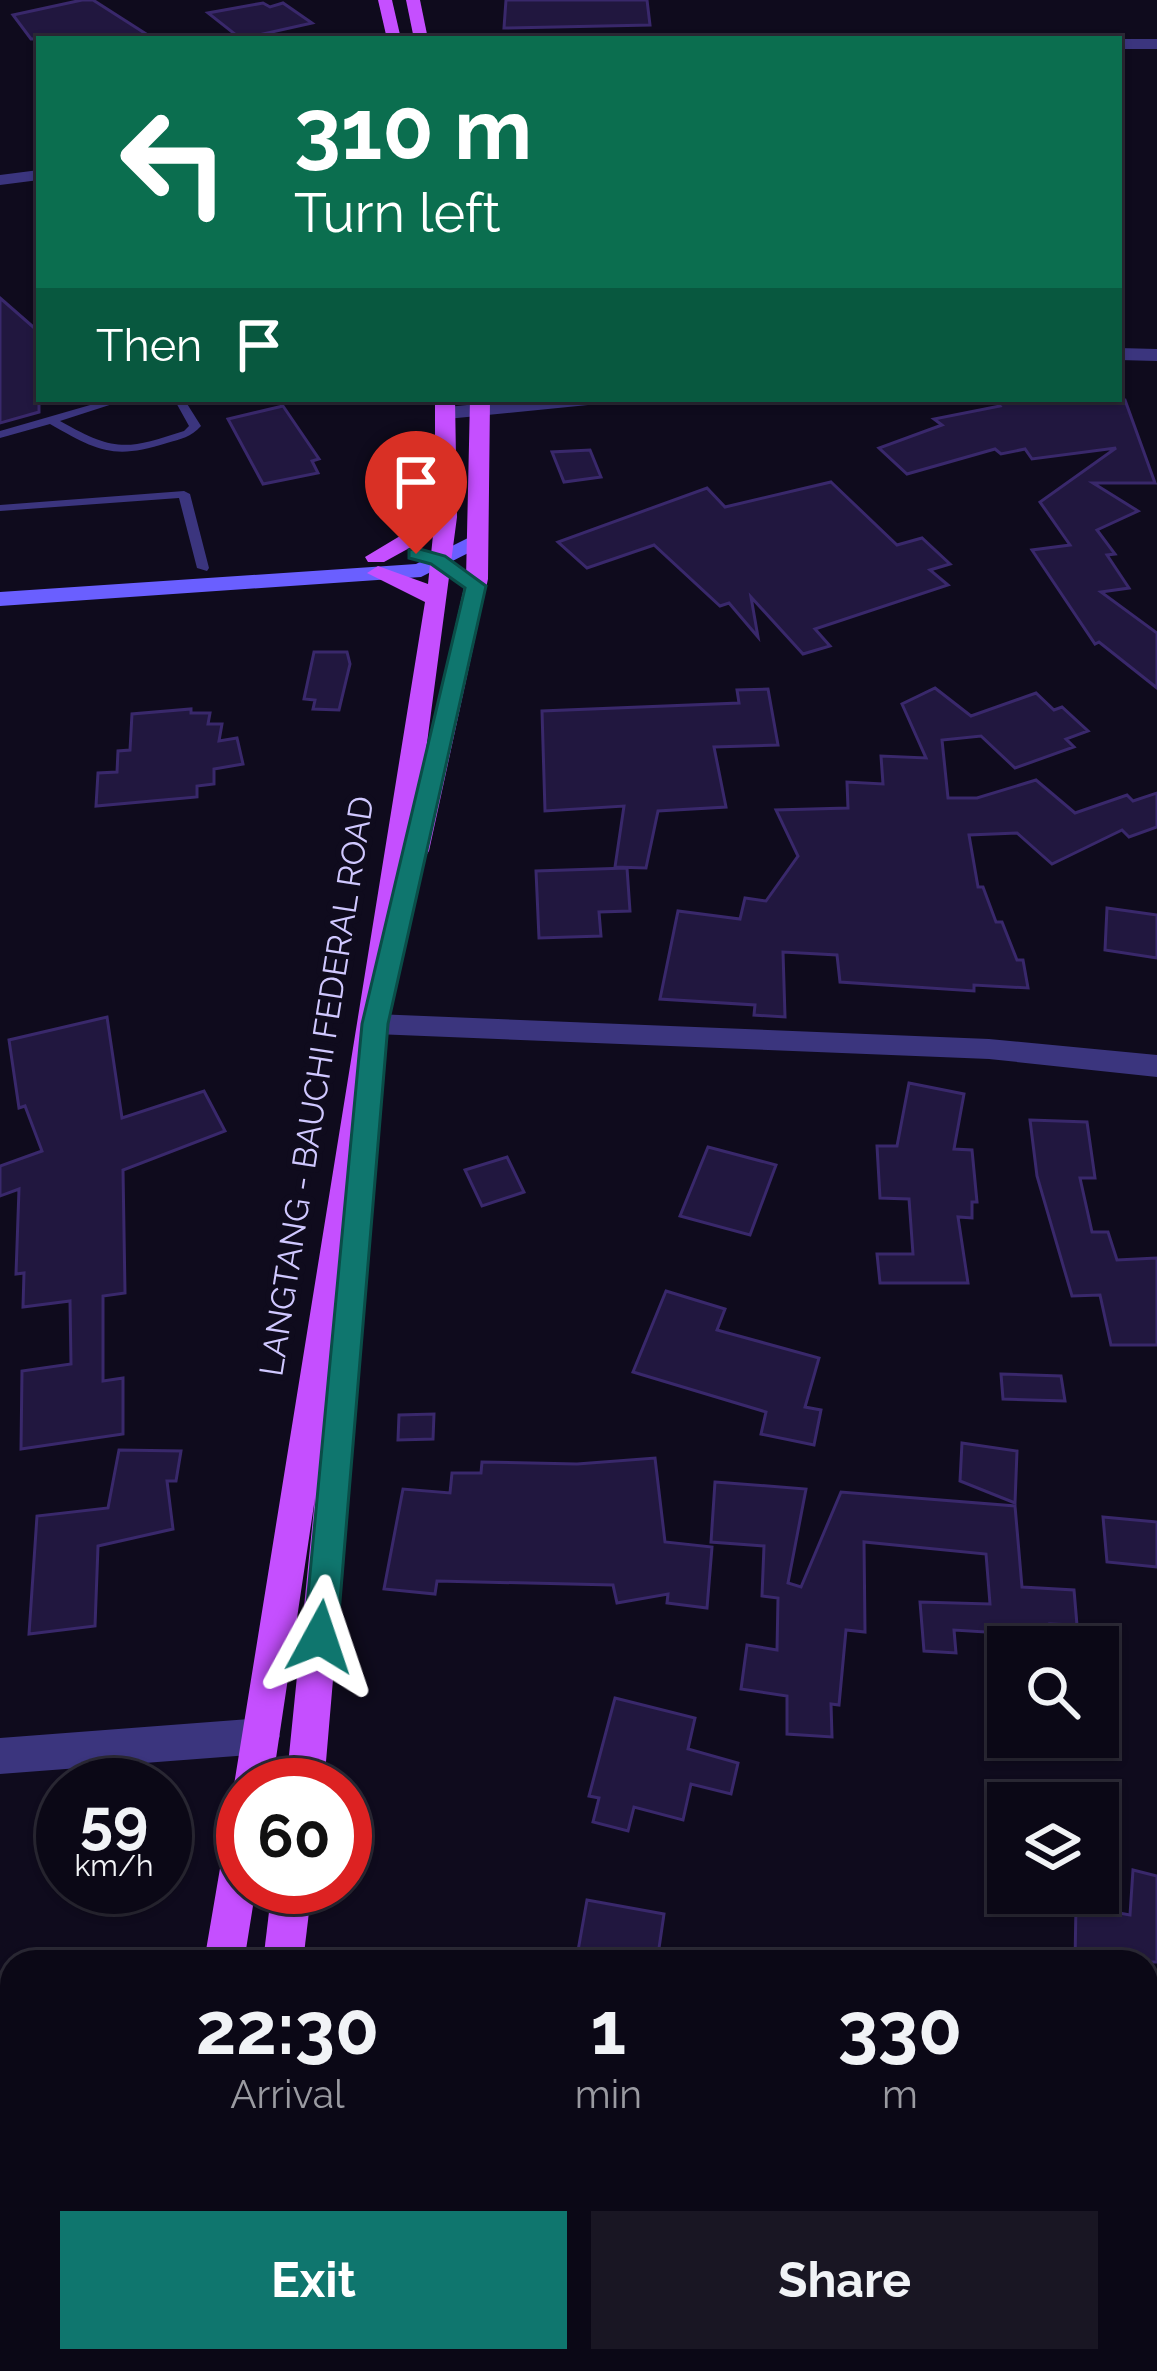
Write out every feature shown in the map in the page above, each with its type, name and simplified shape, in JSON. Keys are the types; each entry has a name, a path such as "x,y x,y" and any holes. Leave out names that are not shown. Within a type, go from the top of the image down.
{"main road":[{"path":"385,0 393,36"},
{"path":"413,0 421,36"},
{"name":"LANGTANG - BAUCHI FEDERAL ROAD","path":"307,1758 375,1024 476,586 481,404"},
{"name":"LANGTANG - BAUCHI FEDERAL ROAD","path":"257,1758 437,600 446,517 446,406"},
{"path":"437,600 377,565 446,517"},
{"path":"226,1950 232,1914"},
{"path":"284,1950 289,1914"}],"street":[{"path":"1122,44 1157,44"},
{"path":"0,180 36,175"},
{"path":"1122,354 1157,355"},
{"path":"446,406 524,402"},
{"path":"0,583 203,568 377,565 421,570 478,539"},
{"path":"442,562 476,586"},
{"path":"0,599 377,565"},
{"path":"375,1024 989,1048 1157,1066"},
{"path":"0,1756 261,1736"}],"lane":[{"path":"0,435 113,402"},
{"path":"51,420 100,449 131,451 188,433 195,426 181,402"},
{"path":"0,508 184,494 203,568"}],"building":[{"path":"93,0 149,36 31,39 13,15"},
{"path":"506,0 647,0 650,25 504,28"},
{"path":"283,3 312,23 237,36 208,13"},
{"path":"0,298 36,329 39,412 0,423"},
{"path":"1125,400 1155,483 1093,483 1138,511 1097,530 1115,554 1107,555 1129,588 1101,592 1157,633 1157,688 1099,642 1095,644 1032,550 1070,545 1040,502 1116,448 1032,459 1025,449 1001,454 995,449 907,474 879,448 942,425 934,419 1000,406 997,402"},
{"path":"283,406 319,459 312,461 318,473 263,484 228,419"},
{"path":"590,450 601,477 564,482 552,452"},
{"path":"831,482 897,545 922,538 950,564 930,570 948,585 815,629 830,646 803,654 751,597 758,637 729,603 720,606 654,545 587,568 558,542 707,488 725,507"},
{"path":"314,652 347,652 350,664 339,710 313,709 315,700 304,699"},
{"path":"935,688 971,716 1036,693 1054,710 1062,707 1088,731 1066,739 1074,747 1015,768 981,736 942,740 948,798 977,798 1036,780 1075,813 1127,795 1133,801 1157,793 1157,827 1129,837 1122,830 1052,864 1017,833 969,835 978,887 983,887 996,922 1002,922 1017,960 1023,960 1028,988 974,985 974,991 840,982 837,955 783,952 785,1017 754,1015 755,1005 660,999 678,911 740,919 745,898 766,901 798,856 776,810 848,808 847,782 883,784 881,756 926,758 902,704"},
{"path":"768,689 778,745 714,747 726,807 658,811 646,868 615,867 624,806 545,811 542,711 739,703 737,690"},
{"path":"191,709 191,713 210,713 208,724 222,724 219,741 237,738 243,764 214,769 214,784 197,786 197,797 96,806 98,773 117,772 118,751 130,750 132,714"},
{"path":"627,868 630,911 599,912 601,936 539,938 536,871"},
{"path":"1107,908 1157,915 1157,958 1105,950"},
{"path":"107,1017 122,1118 204,1091 225,1131 123,1170 125,1293 103,1296 103,1381 123,1378 123,1434 21,1449 22,1371 71,1364 70,1301 23,1307 24,1273 16,1274 19,1189 0,1196 0,1166 42,1151 25,1106 19,1108 9,1040"},
{"path":"909,1083 964,1094 954,1149 972,1150 977,1202 972,1202 972,1218 958,1217 968,1283 880,1283 877,1254 913,1254 909,1199 880,1198 877,1146 897,1146"},
{"path":"1030,1120 1087,1122 1095,1178 1080,1178 1092,1232 1108,1232 1117,1260 1157,1258 1157,1345 1111,1345 1100,1295 1072,1296 1037,1176"},
{"path":"708,1147 776,1165 750,1235 680,1216"},
{"path":"507,1157 524,1192 482,1206 465,1170"},
{"path":"666,1291 725,1309 717,1330 819,1358 805,1407 821,1410 814,1445 761,1434 766,1412 633,1372"},
{"path":"1001,1374 1061,1376 1065,1401 1003,1399"},
{"path":"434,1414 433,1439 398,1440 399,1415"},
{"path":"962,1443 1017,1451 1015,1503 960,1481"},
{"path":"119,1450 181,1451 176,1481 167,1481 173,1529 98,1546 95,1626 29,1634 37,1516 108,1508"},
{"path":"655,1458 665,1542 712,1547 707,1608 667,1603 668,1594 617,1603 613,1585 437,1581 435,1594 384,1589 403,1489 450,1493 452,1473 481,1473 482,1462 577,1464"},
{"path":"715,1482 806,1489 788,1583 801,1587 841,1492 1015,1506 1022,1587 1074,1590 1077,1625 954,1630 956,1653 924,1651 920,1602 990,1604 986,1554 864,1542 865,1632 846,1630 839,1705 831,1704 832,1737 787,1734 787,1696 741,1689 747,1645 777,1650 778,1598 762,1596 764,1546 711,1542"},
{"path":"1103,1517 1157,1522 1157,1567 1107,1562"},
{"path":"615,1698 695,1718 688,1749 738,1763 731,1794 691,1784 683,1820 634,1807 628,1831 593,1822 599,1798 589,1796"},
{"path":"1133,1870 1157,1876 1157,1950 1075,1950 1076,1914 1130,1915"},
{"path":"587,1900 664,1914 659,1950 578,1950"}],"route":[{"path":"320,1637 375,1024 476,586 438,560 416,554"}]}
